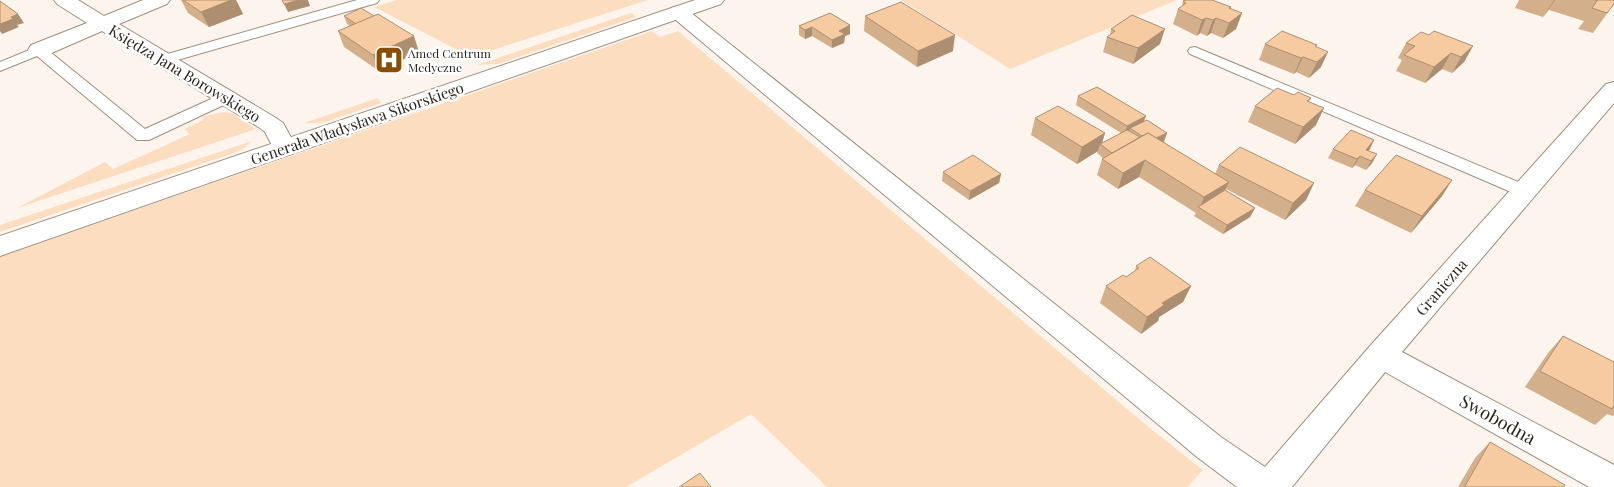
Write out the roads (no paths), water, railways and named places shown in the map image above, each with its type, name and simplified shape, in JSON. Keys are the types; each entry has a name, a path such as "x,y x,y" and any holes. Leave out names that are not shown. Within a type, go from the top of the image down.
{"street":[{"name":"Księdza Jana Borowskiego","path":"64,0 268,123 275,128 285,148"},
{"path":"39,50 160,0"},
{"name":"Generała Władysława Sikorskiego","path":"0,246 714,0"},
{"path":"678,12 1202,440 1265,487"},
{"name":"Graniczna","path":"1270,487 1381,355 1614,89"},
{"name":"Swobodna","path":"1381,355 1614,483"}],"lane":[{"path":"162,60 372,0"},
{"path":"0,67 39,50 143,136 226,98"},
{"path":"1195,51 1524,191"}],"place":[{"name":"Amed Centrum Medyczne","path":"389,60"}]}
